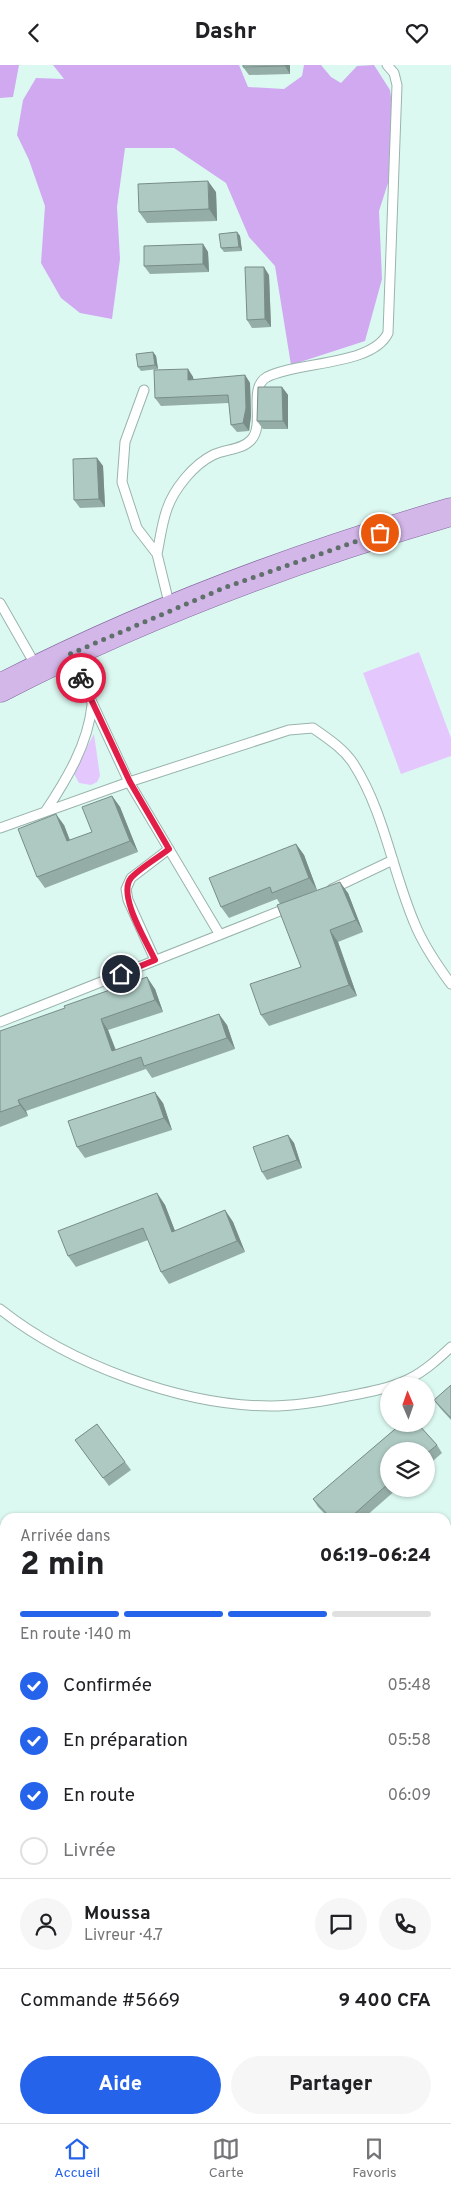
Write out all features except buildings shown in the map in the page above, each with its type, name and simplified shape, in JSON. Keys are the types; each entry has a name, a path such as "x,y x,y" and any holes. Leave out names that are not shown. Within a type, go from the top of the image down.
{"main road":[{"path":"0,688 170,609 362,538 451,512"}],"lane":[{"path":"157,554 167,509 185,477 212,455 241,447 250,441 257,431 258,389 264,378 279,372 332,362 374,349 384,342 388,333 397,85 394,73 386,65"},
{"path":"144,390 125,443 122,482 137,528 157,554 170,609"},
{"path":"0,603 38,669"},
{"path":"70,654 130,782 220,935"},
{"path":"45,812 64,784 84,741 90,724 92,704"},
{"path":"0,828 130,782 288,730 313,728 335,743 352,762 376,808 414,923 436,963 451,984"},
{"path":"155,960 128,900 126,889 131,878 169,849"},
{"path":"323,893 393,860"},
{"path":"0,1022 297,904"},
{"path":"0,1309 49,1342 96,1366 146,1384 205,1399 270,1406 307,1404 362,1393 408,1379 433,1364 451,1347"}],"shaded area":[{"path":"0,65 19,65 13,97 0,98"},
{"path":"53,65 239,65 248,87 284,89 302,76 304,65 321,65 331,77 341,83 357,66 374,65 390,90 399,149 379,211 382,279 365,341 291,365 275,266 249,237 226,183 174,148 125,148 117,207 120,259 112,319 80,313 61,298 41,263 45,206 29,160 17,135 23,100 36,78 64,79"},
{"path":"419,652 451,738 451,756 401,774 363,673"},
{"path":"94,734 100,776 97,782 91,785 79,783 73,772"}],"way so far":[{"path":"81,678 70,654 170,609 226,587 380,533"}],"route":[{"path":"81,678 130,782 169,849 131,878 126,889 128,900 155,960 121,974"}]}
